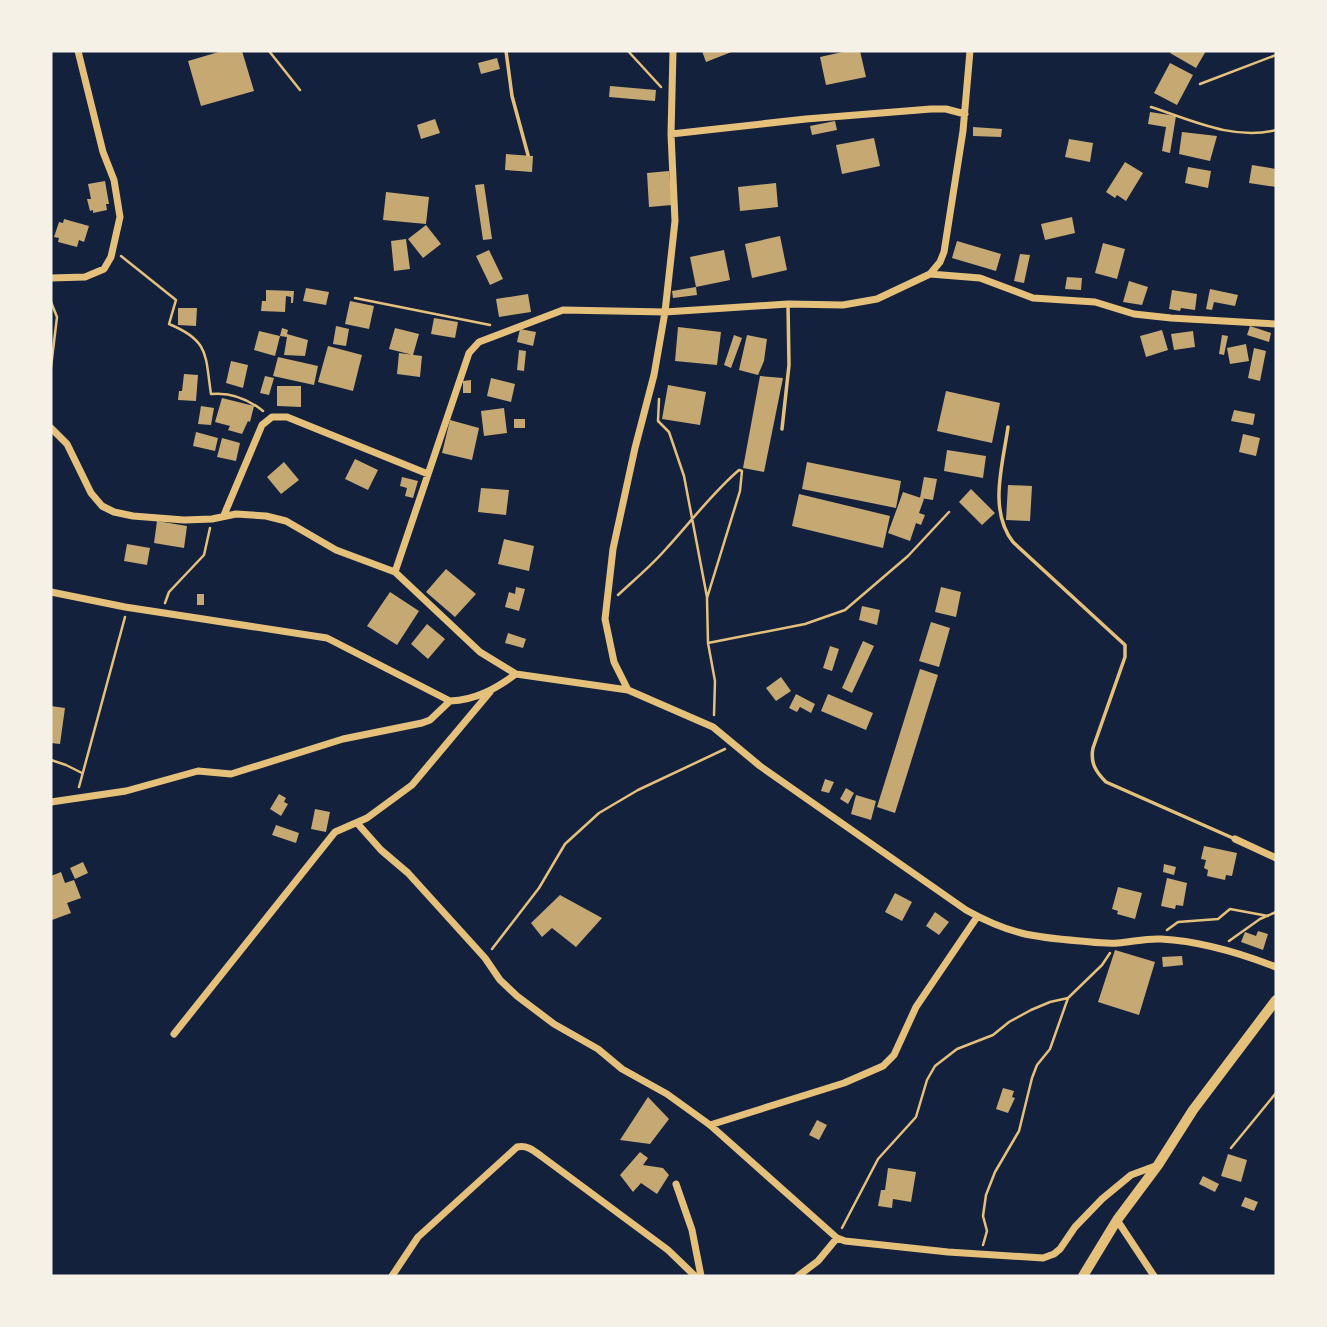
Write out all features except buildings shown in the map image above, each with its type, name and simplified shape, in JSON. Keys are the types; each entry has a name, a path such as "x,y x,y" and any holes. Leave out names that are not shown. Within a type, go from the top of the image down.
{"main road":[{"path":"1083,1276 1117,1220 1158,1165 1193,1110 1276,1000"}],"street":[{"path":"51,278 85,277 103,269 111,257 120,217 114,180 103,152 78,51"},
{"path":"628,690 614,662 605,619 613,549 654,376 665,312 675,221 671,134 673,51"},
{"path":"930,275 944,252 965,114 970,51"},
{"path":"671,134 931,109 946,109 965,114"},
{"path":"395,572 468,354 479,342 564,310 665,312 788,304 843,305 877,299 930,275 980,278 1033,298 1095,302 1134,314 1276,324"},
{"path":"224,515 262,425 272,417 287,417 428,474"},
{"path":"51,428 67,444 90,493 102,506 133,516 212,519 224,515 266,516 286,521 336,550 395,572 480,652 516,674 628,690 713,727 760,766 977,917 994,926 1021,934 1116,943 1157,938 1243,954 1276,967"},
{"path":"51,592 125,607 327,638 450,701 460,701 490,692"},
{"path":"174,1034 335,832 367,818 412,785 490,692 516,674"},
{"path":"51,802 125,791 198,771 231,774 344,738 422,723 430,720 450,701"},
{"path":"357,823 381,850 408,873 485,958 508,988 554,1024 598,1049 622,1069 667,1094 710,1125 837,1238 948,1252 981,1252 1035,1258 1049,1256 1060,1248 1075,1227 1102,1199 1131,1175 1158,1165"},
{"path":"1235,839 1275,855"},
{"path":"710,1125 844,1083 883,1066 894,1055 916,1007 977,917"},
{"path":"392,1276 418,1237 517,1147 527,1146 668,1250 695,1276"},
{"path":"676,1184 692,1230 701,1276"},
{"path":"1117,1220 1154,1276"},
{"path":"799,1276 818,1261 837,1238"}],"lane":[{"path":"506,51 512,96 528,155"},
{"path":"782,429 789,365 788,304"},
{"path":"1007,426 998,505 1005,532 1125,645 1125,657 1093,748 1092,760 1097,772 1106,782 1235,839"}],"path":[{"path":"269,51 300,90"},
{"path":"628,51 671,99"},
{"path":"1200,84 1276,55"},
{"path":"1151,107 1208,126 1242,133 1276,130"},
{"path":"112,250 176,300 169,324 186,331 197,340 208,362 211,394 222,393 250,401 272,417"},
{"path":"355,298 511,328"},
{"path":"51,302 57,317 51,366"},
{"path":"654,376 658,391 658,421 669,432 684,476 690,519 701,556 707,598 708,643 715,681 713,727"},
{"path":"606,607 664,551 690,519 739,470 742,471 740,491 707,598"},
{"path":"708,643 805,624 845,610 908,556 948,512"},
{"path":"161,612 169,592 204,555 212,519"},
{"path":"76,797 124,620 125,607"},
{"path":"485,958 538,888 565,844 598,813 638,790 735,745"},
{"path":"51,760 82,773"},
{"path":"1157,938 1178,922 1216,920 1230,909 1268,916"},
{"path":"1217,949 1260,919 1276,912"},
{"path":"981,1252 987,1231 983,1216 986,1195 995,1172 1018,1131 1037,1065 1050,1049 1068,998 1102,965 1116,943"},
{"path":"837,1238 878,1159 916,1117 927,1080 935,1066 957,1049 993,1035 1031,1010 1068,998"},
{"path":"1231,1148 1276,1093"}]}
